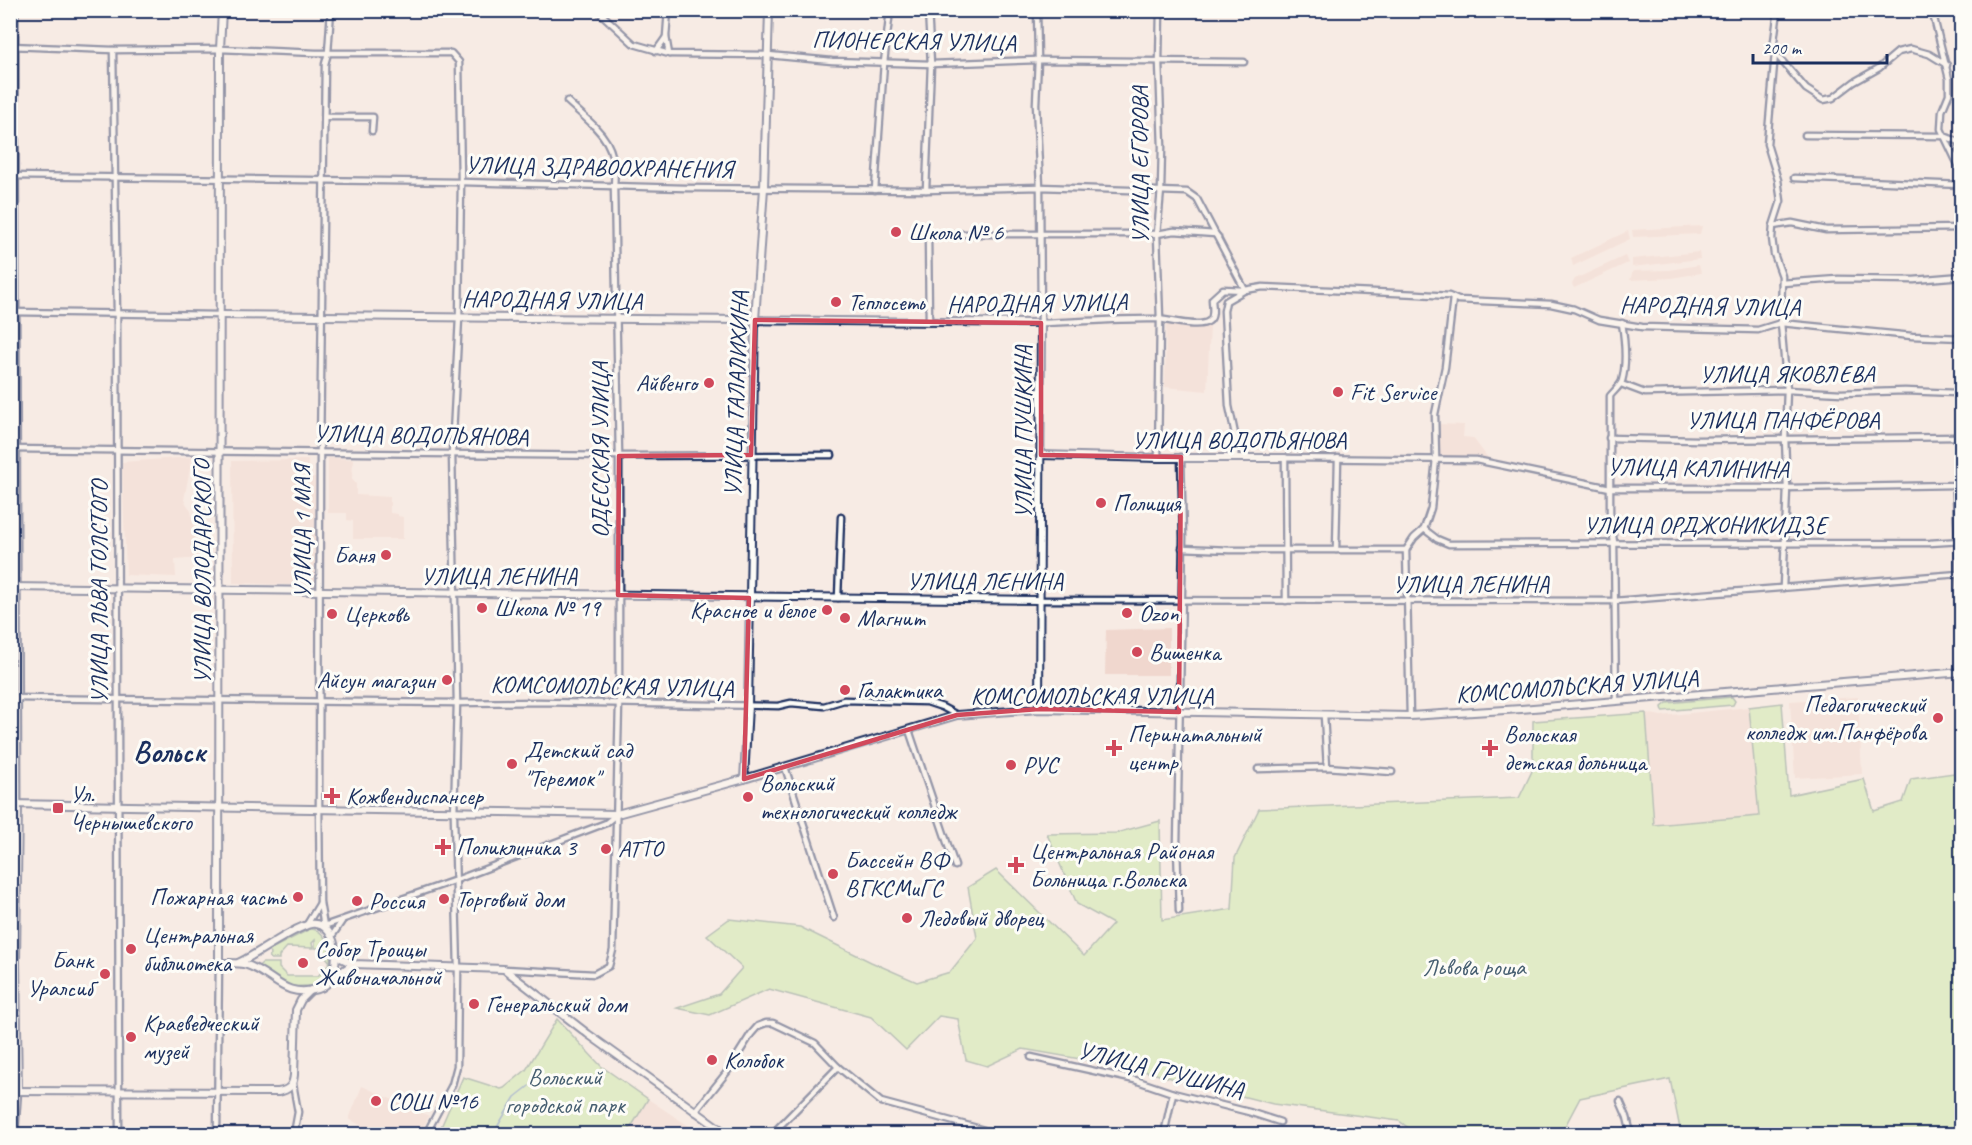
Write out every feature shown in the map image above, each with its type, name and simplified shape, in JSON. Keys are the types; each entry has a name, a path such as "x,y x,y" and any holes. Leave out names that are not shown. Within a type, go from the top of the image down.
{"street":[{"path":"15,10 13,46 13,449 18,587 14,804 15,1134"},
{"name":"УЛИЦА ВОЛОДАРСКОГО","path":"217,1134 220,806 220,49 222,10"},
{"name":"УЛИЦА 1 МАЯ","path":"324,926 320,903 319,808 320,453 325,64 331,10"},
{"name":"ПИОНЕРСКАЯ УЛИЦА","path":"597,10 634,44 669,54 768,55 931,64 1038,60 1244,62"},
{"path":"668,10 666,37 669,54"},
{"name":"УЛИЦА ТАЛАЛИХИНА","path":"744,779 748,706 754,320 764,188 769,10"},
{"path":"876,190 884,63 890,10"},
{"path":"926,190 931,64 928,10"},
{"name":"УЛИЦА ПУШКИНА","path":"1037,10 1036,104 1040,187 1041,323 1039,709"},
{"name":"УЛИЦА ЕГОРОВА","path":"1158,458 1160,319 1157,234 1161,190 1160,10"},
{"path":"1778,10 1767,144 1778,180 1781,201 1773,225 1772,238 1774,254 1782,276 1782,323 1787,390 1785,438 1787,488 1783,588"},
{"path":"1932,10 1950,80 1949,94 1942,111 1941,129 1962,173"},
{"path":"656,51 666,37"},
{"path":"13,46 113,50 220,49 328,53 451,53 459,62 461,182 459,318 452,453 457,703 454,810 458,969 456,1066 452,1085 426,1134"},
{"path":"1775,53 1806,88 1823,100 1833,98 1854,82 1879,68 1898,52 1911,49 1929,54 1947,65"},
{"name":"УЛИЦА ЛЬВА ТОЛСТОГО","path":"113,50 117,314 119,1134"},
{"name":"ОДЕССКАЯ УЛИЦА","path":"504,969 594,974 609,966 613,940 619,704 619,456 614,186 616,167 613,152 603,135 567,101"},
{"path":"325,117 373,117 372,131"},
{"path":"1805,135 1944,136 1961,143 1958,151 1958,164"},
{"name":"УЛИЦА ЗДРАВООХРАНЕНИЯ","path":"13,176 876,190 1040,187 1161,190 1187,192 1197,199 1220,238"},
{"path":"1794,178 1962,184"},
{"path":"1773,225 1792,223 1826,230 1962,228"},
{"path":"929,322 928,234 1157,234 1174,231 1215,234 1220,238 1245,290 1226,301 1224,311 1228,406 1236,439 1235,458"},
{"path":"1782,283 1838,279 1914,280 1962,276"},
{"name":"НАРОДНАЯ УЛИЦА","path":"13,312 1041,323 1160,319 1195,324 1209,321 1212,316 1212,299 1223,289 1245,290 1263,287 1418,294 1551,304 1574,309 1599,320 1642,327 1758,330 1782,323 1912,336 1962,338"},
{"path":"1410,716 1406,550 1424,529 1431,508 1436,459 1435,414 1445,367 1453,298"},
{"path":"1616,701 1614,543 1609,438 1610,396 1621,384 1624,364 1625,340 1622,323"},
{"name":"УЛИЦА ЯКОВЛЕВА","path":"1621,384 1645,393 1787,390 1841,393 1905,391 1956,393"},
{"name":"УЛИЦА ПАНФЁРОВА","path":"1609,438 1698,440 1957,437"},
{"name":"УЛИЦА ВОДОПЬЯНОВА","path":"13,449 619,456 832,455"},
{"name":"УЛИЦА ВОДОПЬЯНОВА","path":"1041,455 1158,458 1436,459"},
{"path":"1179,912 1177,820 1182,548 1181,457"},
{"path":"1285,458 1286,601"},
{"path":"1336,550 1338,458"},
{"name":"УЛИЦА КАЛИНИНА","path":"1436,459 1476,460 1610,488 1787,488 1959,484"},
{"path":"1962,471 1959,484 1959,574 1962,622"},
{"path":"838,598 841,517"},
{"name":"УЛИЦА ОРДЖОНИКИДЗЕ","path":"1424,529 1437,539 1449,544 1960,541"},
{"path":"1182,548 1406,550"},
{"name":"УЛИЦА ЛЕНИНА","path":"10,587 749,598 1614,602 1959,574"},
{"name":"КОМСОМОЛЬСКАЯ УЛИЦА","path":"10,698 748,706 778,706 791,703 816,707 844,700 927,702 942,706 957,715 1039,709 1410,716 1962,672"},
{"path":"14,804 617,814 744,779 957,715"},
{"path":"1324,715 1327,767"},
{"path":"909,730 955,866"},
{"path":"784,767 834,918"},
{"path":"1258,769 1327,767 1392,772"},
{"path":"238,963 306,926 313,924 324,926 342,921 456,880 606,823 617,814"},
{"path":"306,926 320,903"},
{"path":"333,978 335,972 332,936 342,921"},
{"path":"324,926 332,936"},
{"path":"334,950 341,958 353,964 504,969 588,1034 727,1134"},
{"path":"254,968 255,954"},
{"path":"219,963 238,963 254,968 287,990 311,990 324,987 353,964"},
{"path":"294,1134 298,1112 293,1084 296,1010 301,1000 311,990"},
{"path":"696,1112 727,1072 751,1034 758,1026 773,1023 814,1043 838,1067 881,1102 999,1134"},
{"name":"УЛИЦА ГРУШИНА","path":"1032,1057 1135,1080 1173,1094 1249,1112 1280,1122"},
{"path":"772,1134 838,1067"},
{"path":"14,1091 278,1092 287,1091 293,1084"},
{"path":"1164,1134 1173,1094"},
{"path":"1620,1101 1627,1116 1631,1134"}],"highlighted area":[{"path":"755,320 1041,323 1041,455 1181,457 1179,712 1039,709 957,715 744,779 749,598 618,595 619,456 751,455"}],"shaded area":[{"path":"1702,226 1700,234 1633,237 1632,230"},
{"path":"1628,231 1630,239 1573,266 1571,258"},
{"path":"1699,252 1700,259 1632,267 1632,259"},
{"path":"1625,256 1628,263 1574,288 1572,284 1575,279"},
{"path":"1699,265 1701,273 1671,278 1630,280 1633,271 1669,270"},
{"path":"1166,324 1210,325 1207,391 1165,387"},
{"path":"1437,424 1464,425 1463,437 1473,438 1488,458 1438,456"},
{"path":"192,457 184,500 191,511 200,558 175,560 176,577 126,575 122,462"},
{"path":"328,458 353,459 352,479 356,484 356,495 390,497 390,513 403,517 403,539 353,539 353,521 347,520 347,513 328,513"},
{"path":"308,460 307,477 315,477 315,586 233,583 232,461"},
{"name":"Вишенка","path":"1169,628 1169,675 1105,675 1106,630"},
{"path":"1858,697 1862,774 1795,778 1790,701"},
{"path":"1749,707 1759,816 1654,825 1646,713 1661,716"},
{"name":"СОШ №16","path":"362,1086 429,1116 420,1134 374,1134 349,1119"},
{"path":"648,1099 701,1134 627,1134"}],"green space":[{"path":"1732,697 1735,701 1733,705 1663,711 1662,707 1667,703"},
{"name":"Львова роща","path":"1782,703 1789,795 1864,779 1874,811 1903,802 1911,779 1961,772 1962,1131 1958,1133 1681,1134 1670,1079 1580,1098 1564,1128 1512,1134 1417,1134 1399,1121 1273,1104 1132,1068 1023,1049 987,1066 966,1060 958,1019 939,1016 906,1050 871,1017 769,989 710,1015 677,1008 719,994 742,968 707,935 729,919 800,927 917,982 950,972 977,938 968,887 996,870 1084,956 1113,924 1077,904 1047,834 1116,833 1160,821 1162,920 1232,909 1235,858 1259,809 1519,798 1533,769 1533,721 1646,713 1654,825 1759,816 1749,707"},
{"path":"310,929 323,935 330,952 330,962 319,948 315,948 315,940 312,943 313,948 287,947 279,959 271,959 269,956 271,954 269,950"},
{"path":"330,962 330,970 323,983 314,986 288,986 258,967 262,963 279,963 279,968 287,976 318,976"},
{"name":"Вольский городской парк","path":"557,1019 601,1066 648,1099 627,1134 457,1134 441,1127 463,1077 504,1088 526,1070"}],"waterway":[{"path":"493,1134 515,1097 529,1086"}],"place":[{"name":"Школа № 6","path":"896,232"},
{"name":"Теплосеть","path":"836,302"},
{"name":"Айвенго","path":"709,383"},
{"name":"Fit Service","path":"1338,392"},
{"name":"Полиция","path":"1101,503"},
{"name":"Баня","path":"386,555"},
{"name":"Школа № 19","path":"482,608"},
{"name":"Красное и белое","path":"827,610"},
{"name":"Ozon","path":"1127,613"},
{"name":"Церковь","path":"332,614"},
{"name":"Магнит","path":"845,618"},
{"name":"Вишенка","path":"1137,652"},
{"name":"Айсун магазин","path":"447,680"},
{"name":"Галактика","path":"845,690"},
{"name":"Педагогический колледж им.Панфёрова","path":"1938,718"},
{"name":"Перинатальный центр","path":"1114,748"},
{"name":"Вольская детская больница","path":"1490,748"},
{"name":"Детский сад \"Теремок\"","path":"512,764"},
{"name":"РУС","path":"1011,765"},
{"name":"Кожвендиспансер","path":"332,796"},
{"name":"Вольский технологический колледж","path":"748,797"},
{"name":"Ул. Чернышевского","path":"58,808"},
{"name":"Поликлиника 3","path":"443,847"},
{"name":"АТТО","path":"606,849"},
{"name":"Центральная Районая Больница г.Вольска","path":"1016,865"},
{"name":"Бассейн ВФ ВГКСМиГС","path":"833,874"},
{"name":"Пожарная часть","path":"298,897"},
{"name":"Торговый дом","path":"444,899"},
{"name":"Россия","path":"357,901"},
{"name":"Ледовый дворец","path":"907,918"},
{"name":"Центральная библиотека","path":"131,949"},
{"name":"Собор Троицы Живоначальной","path":"303,963"},
{"name":"Банк Уралсиб","path":"105,974"},
{"name":"Генеральский дом","path":"474,1004"},
{"name":"Краеведческий музей","path":"131,1037"},
{"name":"Колобок","path":"712,1060"},
{"name":"СОШ №16","path":"376,1101"}],"district":[{"name":"Вольск","path":"169,752"}]}
